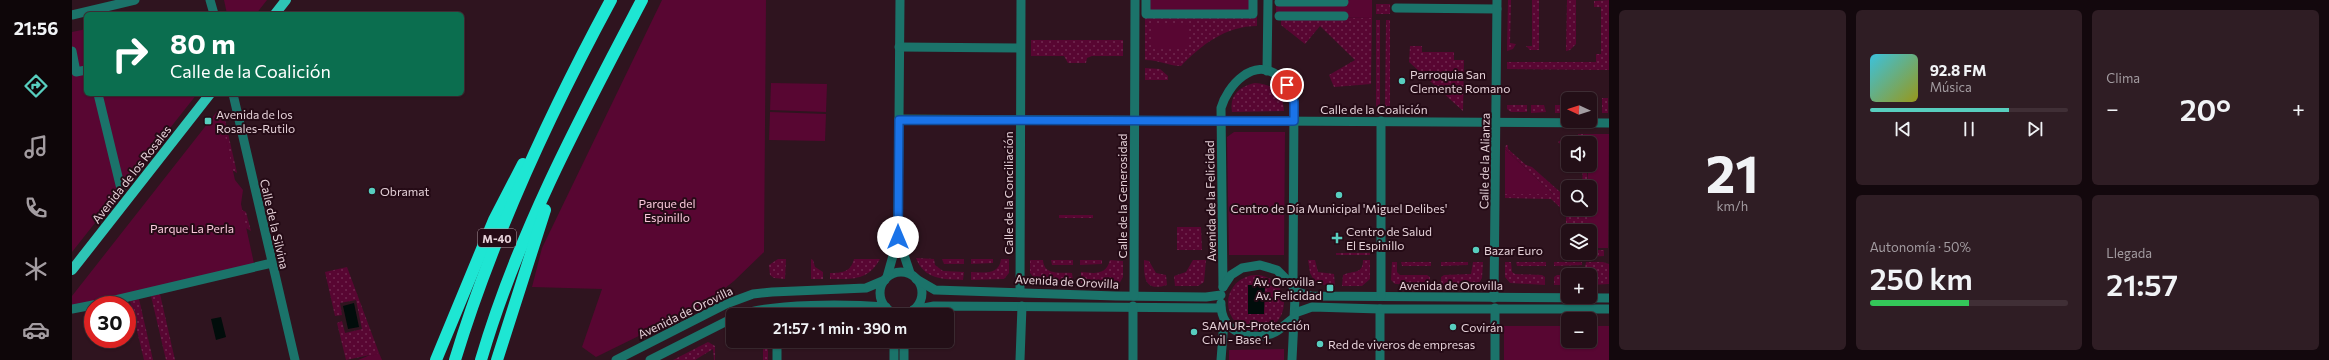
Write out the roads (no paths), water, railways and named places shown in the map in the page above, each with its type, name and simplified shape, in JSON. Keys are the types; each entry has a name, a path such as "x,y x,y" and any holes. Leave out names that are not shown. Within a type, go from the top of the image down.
{"highway":[{"path":"593,34 605,0"},
{"name":"M-40","path":"455,360 479,286 501,228 550,121 611,0"},
{"name":"M-40","path":"481,360 523,242 564,152 642,0"},
{"path":"601,78 649,0"},
{"path":"436,360 494,220 514,180 550,121"},
{"path":"496,360 564,152"}],"main road":[{"path":"277,12 286,0"},
{"name":"Avenida de los Rosales","path":"72,270 208,96"}],"street":[{"path":"85,12 135,0"},
{"path":"210,0 213,12"},
{"path":"888,308 881,299 880,292 886,278 898,237 900,0"},
{"name":"Calle de la Conciliación","path":"1020,291 1021,0"},
{"name":"Calle de la Generosidad","path":"1134,296 1135,0"},
{"path":"1268,0 1267,71 1277,75 1287,85 1294,102 1294,315 1292,360"},
{"path":"1279,2 1344,2"},
{"path":"1146,5 1146,14 1253,14 1254,6"},
{"path":"1396,8 1497,5"},
{"name":"Calle de la Alianza","path":"1494,298 1497,5"},
{"path":"72,15 84,12"},
{"path":"1279,16 1344,16"},
{"path":"900,47 1020,48"},
{"path":"72,51 76,72 84,70"},
{"name":"Avenida de la Felicidad","path":"1222,291 1221,108 1230,87 1244,75 1254,72 1267,71"},
{"path":"98,96 121,189"},
{"name":"Calle de la Silvina","path":"233,96 295,360"},
{"name":"Calle de la Coalición","path":"899,120 1609,123"},
{"path":"1381,121 1381,296"},
{"path":"898,237 913,276 921,287 922,295 918,304 914,308"},
{"path":"131,296 272,263"},
{"path":"1221,360 1224,321 1220,308 1222,291 1231,275 1242,268 1260,265 1277,270 1293,288"},
{"path":"886,278 898,272 913,276"},
{"name":"Avenida de Orovilla","path":"913,276 935,290 1020,291 1134,296 1222,291"},
{"name":"Avenida de Orovilla","path":"616,360 726,304 752,294 866,288 886,278"},
{"name":"Avenida de Orovilla","path":"1293,288 1311,296 1609,298"},
{"path":"823,308 851,306 867,308"},
{"name":"Avenida de Orovilla","path":"926,308 934,306 1134,306 1220,308"},
{"path":"1020,360 1022,306"},
{"path":"1133,360 1134,306"},
{"path":"72,309 84,307"},
{"name":"Avenida de Orovilla","path":"1294,315 1312,307 1380,309 1609,309"},
{"path":"1495,308 1495,360"},
{"path":"1380,309 1380,360"},
{"path":"1224,321 1236,332 1259,338 1275,332 1294,315"},
{"path":"650,360 726,322"},
{"path":"777,360 778,348"},
{"path":"894,348 894,360"},
{"path":"904,348 904,360"}],"place":[{"name":"Parroquia San Clemente Romano","path":"1402,81"},
{"name":"Avenida de los Rosales-Rutilo","path":"208,121"},
{"name":"Obramat","path":"372,191"},
{"name":"Centro de Día Municipal 'Miguel Delibes'","path":"1339,195"},
{"name":"Centro de Salud El Espinillo","path":"1337,238"},
{"name":"Bazar Euro","path":"1476,250"},
{"name":"Av. Orovilla - Av. Felicidad","path":"1330,288"},
{"name":"Covirán","path":"1453,327"},
{"name":"SAMUR-Protección Civil - Base 1.","path":"1194,332"},
{"name":"Red de viveros de empresas","path":"1320,344"}],"park label":[{"name":"Parque del Espinillo","path":"667,210"},
{"name":"Parque La Perla","path":"192,228"}]}
